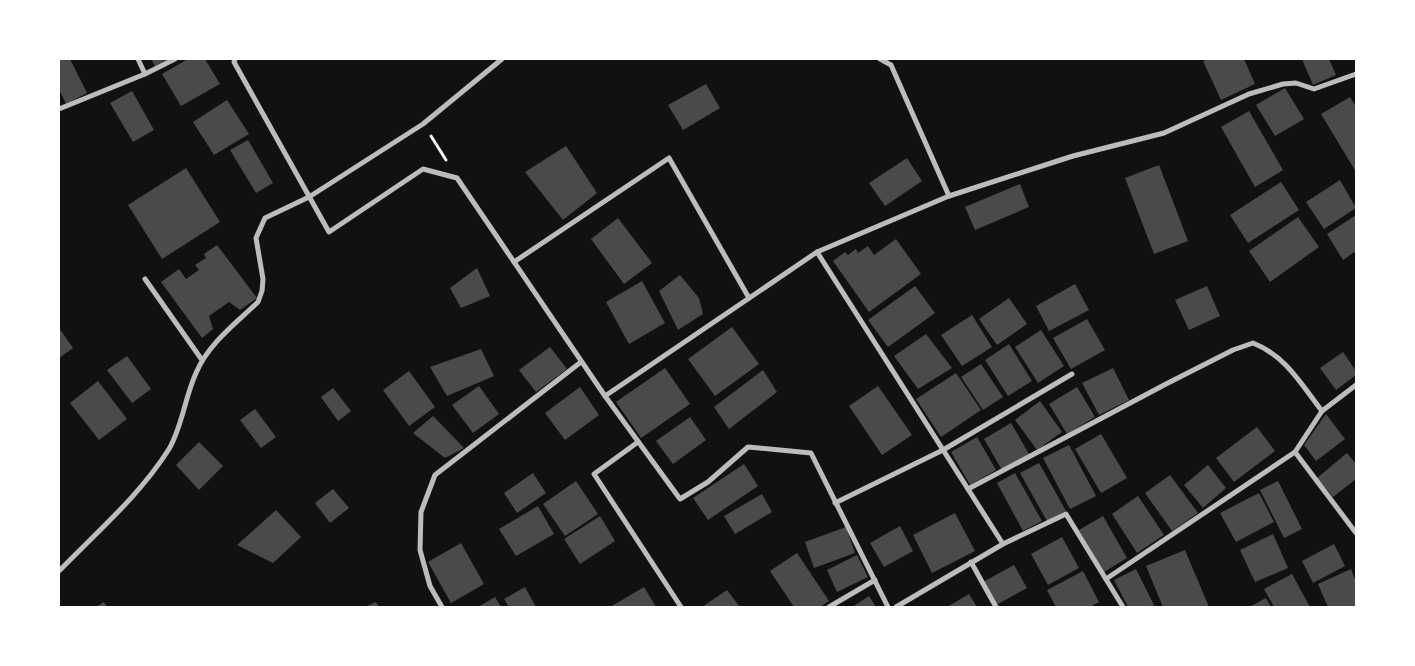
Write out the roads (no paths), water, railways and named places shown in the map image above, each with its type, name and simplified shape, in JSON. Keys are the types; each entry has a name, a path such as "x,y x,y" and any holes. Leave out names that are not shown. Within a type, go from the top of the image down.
{"street":[{"path":"138,59 145,74"},
{"path":"59,109 145,74 175,59"},
{"path":"235,59 234,62 329,232 423,169 457,178 581,362 680,499 708,482 748,447 811,453 888,607"},
{"path":"59,571 140,488 170,447 195,374 202,360 210,349 258,302 262,292 263,279 256,238 265,218 309,197 423,124 502,59"},
{"path":"880,59 890,66 949,196"},
{"path":"605,396 817,252 949,196 1073,156 1164,132 1249,94 1282,84 1296,83 1314,89 1356,74"},
{"path":"514,262 669,158 749,298"},
{"path":"817,252 1003,544"},
{"path":"145,279 202,360"},
{"path":"968,489 1166,384 1233,350 1253,343 1270,350 1286,364 1322,411"},
{"path":"442,607 430,586 420,550 421,512 435,475 581,362"},
{"path":"835,502 943,450 1072,374"},
{"path":"1106,579 1295,452 1322,411 1356,385"},
{"path":"638,442 594,474 681,607"},
{"path":"1295,452 1356,532"},
{"path":"896,607 1003,544 1066,514 1123,607"},
{"path":"971,562 996,607"},
{"path":"829,607 875,580"}]}
